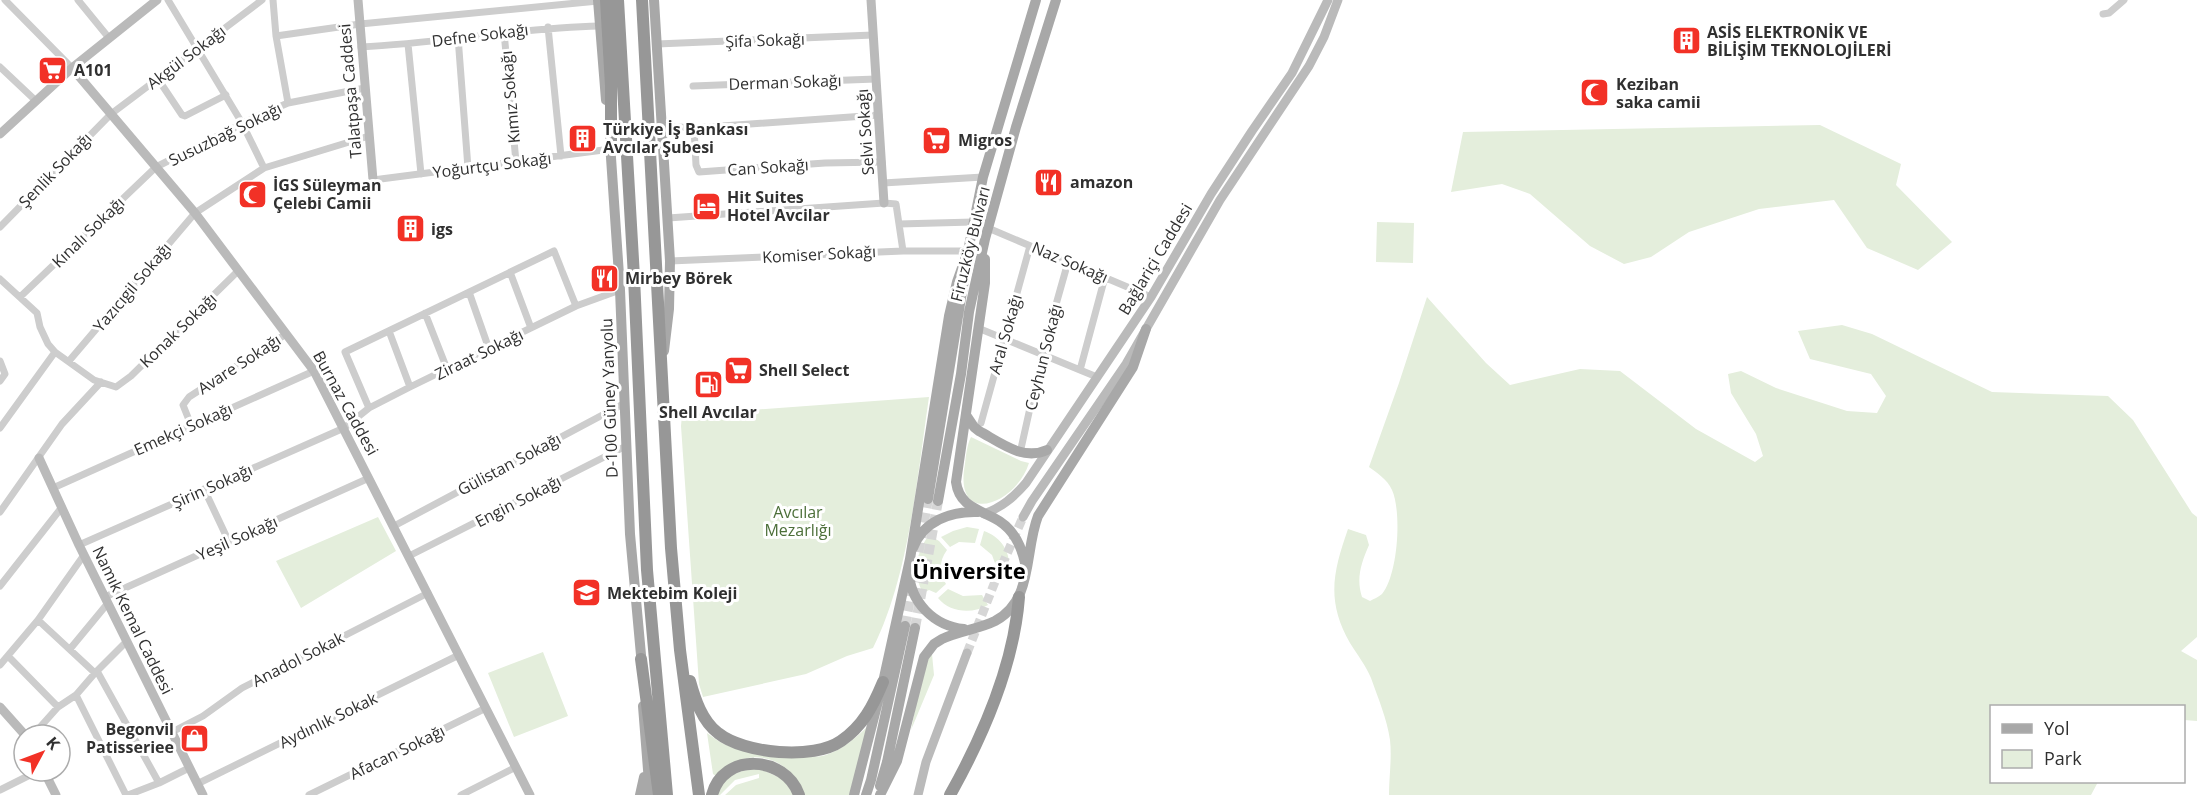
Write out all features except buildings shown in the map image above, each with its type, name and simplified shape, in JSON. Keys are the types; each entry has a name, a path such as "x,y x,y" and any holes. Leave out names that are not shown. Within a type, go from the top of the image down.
{"highway":[{"path":"601,0 611,86 611,149"},
{"path":"618,0 633,255 646,570 667,795"},
{"path":"642,0 671,548 680,650 699,795"},
{"path":"950,795 974,750 995,697 1016,625 1019,597"},
{"path":"680,650 698,706 711,727 730,741 758,748 796,753 809,752 840,742 868,715 883,682"},
{"path":"642,659 659,795"},
{"path":"712,795 717,784 731,770 754,763 766,764 784,774 791,781 798,795"}],"main road":[{"path":"0,134 72,68 157,0"},
{"name":"Talatpaşa Caddesi","path":"358,0 373,180"},
{"name":"D-100 Güney Yanyolu","path":"601,0 599,26 611,149 620,290 630,534 642,659 643,730 650,795"},
{"path":"654,0 670,261 669,309 662,360"},
{"name":"Selvi Sokağı","path":"871,0 884,203"},
{"name":"Firuzköy Bulvarı","path":"1036,0 983,177 973,222 933,500 961,374 969,312 986,234 1016,127 1056,0"},
{"name":"Bağlariçi Caddesi","path":"981,513 1001,507 1011,500 1026,483 1151,297 1211,194 1300,59 1328,0"},
{"name":"Bağlariçi Caddesi","path":"1023,517 1126,364 1220,200 1309,66 1324,37 1338,0"},
{"name":"Burnaz Caddesi","path":"72,68 195,213 314,371 530,795"},
{"path":"1268,108 1276,115"},
{"path":"986,234 985,283 956,482 959,495 981,513 1007,527 1016,538 1023,550 1026,569"},
{"path":"854,795 883,682 910,559 947,326 957,282 968,251"},
{"path":"879,795 897,760 920,665 924,657 934,644 942,639 997,620 1019,597 1024,583 1031,533 1038,516 1133,367 1146,329"},
{"path":"966,416 979,431 1020,453 1032,455 1047,450"},
{"name":"Namık Kemal Caddesi","path":"39,458 79,545 203,795"},
{"path":"967,629 955,628 937,620 921,606 913,592 909,576 910,559 919,537 936,521 950,514 981,513"},
{"path":"866,795 910,627 887,762 879,795"},
{"path":"918,795 926,762 967,653"},
{"path":"1,712 12,723"},
{"path":"640,795 647,765"}],"street":[{"path":"5,0 72,68"},
{"path":"78,0 109,38"},
{"path":"168,0 226,95 264,168"},
{"name":"Akgül Sokağı","path":"111,114 262,0"},
{"path":"273,0 276,36 288,103"},
{"path":"276,36 360,24 601,0"},
{"path":"2103,14 2109,13 2124,0"},
{"name":"Defne Sokağı","path":"362,47 408,44 548,27 599,26"},
{"path":"548,27 561,156"},
{"name":"Kımız Sokağı","path":"504,32 516,162"},
{"name":"Şifa Sokağı","path":"657,44 873,35"},
{"path":"458,37 468,168"},
{"path":"408,44 421,174"},
{"path":"0,66 35,100"},
{"path":"158,79 182,115 185,116 226,95"},
{"name":"Derman Sokağı","path":"693,86 876,79"},
{"name":"Susuzbağ Sokağı","path":"156,167 242,123 288,103 365,88"},
{"name":"Şenlik Sokağı","path":"0,227 111,114"},
{"path":"662,126 694,128 879,115"},
{"name":"Can Sokağı","path":"694,128 696,165 699,172 825,163 882,162"},
{"name":"Yazıcıgil Sokağı","path":"69,361 195,213 264,168 369,136"},
{"name":"Yoğurtçu Sokağı","path":"373,180 611,149"},
{"name":"Kınalı Sokağı","path":"21,297 156,167"},
{"path":"883,183 983,177"},
{"path":"668,218 896,204 903,251"},
{"path":"899,224 973,222"},
{"name":"Naz Sokağı","path":"986,234 1030,246 1151,297"},
{"name":"Aral Sokağı","path":"981,423 1030,246"},
{"path":"369,408 345,352 554,251 576,306"},
{"name":"Komiser Sokağı","path":"670,261 903,251 968,251"},
{"name":"Ceyhun Sokağı","path":"1020,453 1042,354 1068,262"},
{"name":"Konak Sokağı","path":"102,382 116,387 131,376 238,271"},
{"path":"510,272 531,328"},
{"path":"1080,370 1105,277"},
{"path":"0,279 37,313 40,327 48,344 55,352 94,380 102,382 62,424 0,512"},
{"name":"Ziraat Sokağı","path":"344,428 369,408 410,387 576,306 620,290"},
{"path":"469,292 489,349"},
{"path":"425,313 447,369"},
{"path":"978,328 1097,376"},
{"path":"389,331 410,387"},
{"name":"Avare Sokağı","path":"191,425 183,405 189,397 286,334"},
{"path":"0,429 55,352"},
{"path":"0,381 5,374 1,362"},
{"name":"Emekçi Sokağı","path":"53,488 314,371"},
{"name":"Gülistan Sokağı","path":"394,526 625,403"},
{"name":"Şirin Sokağı","path":"79,545 344,428"},
{"name":"Engin Sokağı","path":"409,556 626,446"},
{"name":"Yeşil Sokağı","path":"107,600 369,478"},
{"path":"204,489 229,542"},
{"path":"0,586 62,507"},
{"path":"0,665 38,620 84,555"},
{"name":"Anadol Sokak","path":"172,732 203,716 242,687 428,593"},
{"path":"70,649 107,600"},
{"path":"38,620 96,672 159,783"},
{"path":"44,723 58,707 76,695 127,641"},
{"name":"Aydınlık Sokak","path":"198,784 459,655"},
{"path":"8,656 58,707"},
{"path":"76,695 127,795 189,768"},
{"name":"Afacan Sokağı","path":"309,795 486,708"},
{"path":"461,795 516,767"},
{"path":"0,790 14,783"}],"green space":[{"path":"1820,125 1901,164 1896,185 1952,242 1918,270 1867,248 1834,200 1759,209 1689,232 1651,257 1624,264 1590,246 1530,194 1502,184 1451,192 1463,132"},
{"path":"1377,222 1414,223 1413,263 1376,262"},
{"path":"1427,297 1486,363 1510,385 1580,369 1620,371 1696,429 1755,462 1763,456 1756,434 1731,393 1728,374 1741,371 1776,388 1847,411 1877,413 1886,396 1871,374 1810,359 1798,331 1842,325 1872,334 1992,392 2108,396 2133,420 2192,513 2197,517 2197,637 2181,651 2197,660 2197,721 2185,720 2185,705 1990,705 1990,783 2097,783 2091,795 1389,795 1391,747 1387,724 1369,674 1342,628 1337,614 1334,586 1348,529 1366,535 1369,545 1360,571 1359,584 1362,597 1370,601 1381,595 1392,573 1397,543 1395,500 1387,483 1369,467"},
{"name":"Avcılar Mezarlığı","path":"929,397 916,493 903,558 885,620 873,648 847,656 806,674 703,697 699,684 682,415"},
{"path":"971,437 1029,463 1022,478 1000,499 988,503 977,503 968,497 964,484 966,454"},
{"path":"378,517 396,551 301,608 276,561"},
{"path":"967,527 979,529 975,543 959,542 950,547 941,537 953,531"},
{"path":"984,531 994,536 1002,544 1008,554 1009,566 996,566 992,555 980,545"},
{"path":"929,535 947,550 942,558 941,567 946,584 936,593 929,590 923,593 917,578 918,556"},
{"path":"948,589 963,596 982,595 988,605 969,611 949,607 938,598"},
{"path":"543,652 568,716 514,737 488,673"},
{"path":"932,654 934,675 911,730 928,659"},
{"path":"868,726 849,795 805,795 794,776 786,769 778,763 758,757 733,763 716,776 713,774 707,733 726,745 747,750 776,755 817,757 832,753 844,746"},
{"path":"758,768 783,779 794,795 725,795 736,785 759,778 759,774 735,780 720,795 717,795 725,782 733,775"}],"tunnel":[{"path":"905,626 928,499"},
{"path":"915,628 938,501"},
{"path":"967,653 1023,517"}],"place":[{"name":"ASİS ELEKTRONİK VE BİLİŞİM TEKNOLOJİLERİ","path":"1686,41"},
{"name":"A101","path":"53,70"},
{"name":"Keziban saka camii","path":"1595,93"},
{"name":"Türkiye İş Bankası Avcılar Şubesi","path":"582,138"},
{"name":"Migros","path":"937,140"},
{"name":"amazon","path":"1049,182"},
{"name":"İGS Süleyman Çelebi Camii","path":"252,194"},
{"name":"Hit Suites Hotel Avcilar","path":"706,206"},
{"name":"igs","path":"410,229"},
{"name":"Mirbey Börek","path":"604,278"},
{"name":"Shell Select","path":"738,370"},
{"name":"Shell Avcılar","path":"708,384"},
{"name":"Mektebim Koleji","path":"586,593"},
{"name":"Begonvil Patisseriee","path":"195,738"}],"district":[{"name":"Üniversite","path":"969,570"}]}
